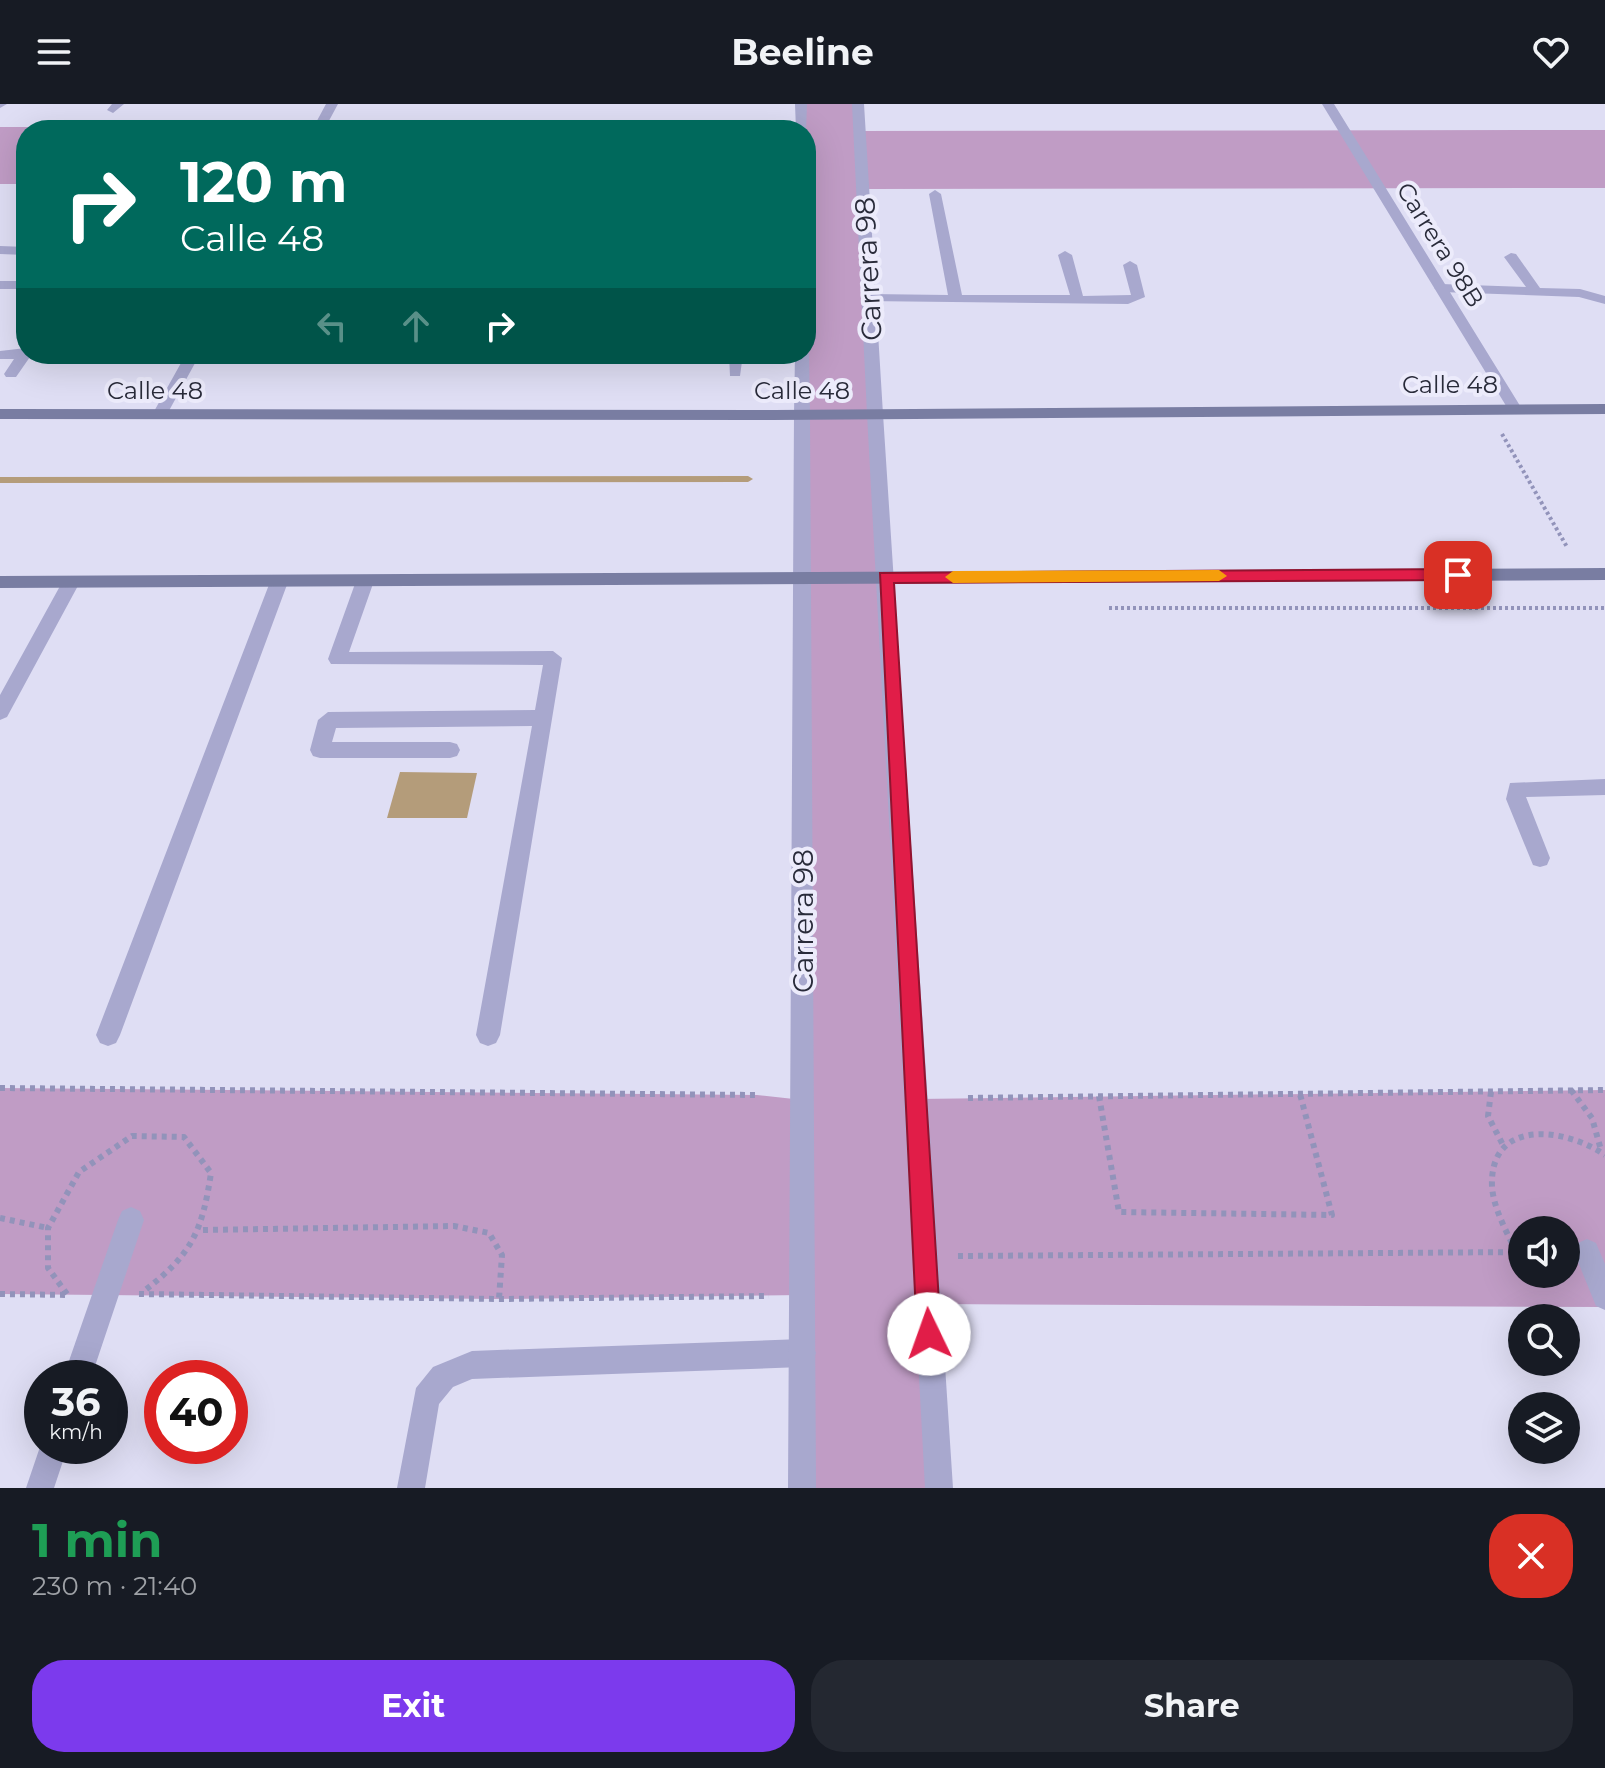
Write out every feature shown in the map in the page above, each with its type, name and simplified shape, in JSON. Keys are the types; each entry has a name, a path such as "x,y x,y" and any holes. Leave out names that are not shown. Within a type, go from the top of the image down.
{"main road":[{"name":"Calle 48","path":"0,414 875,414 1605,409"},
{"path":"0,582 1605,574"}],"street":[{"name":"Carrera 98","path":"858,104 939,1488"},
{"name":"Carrera 98B","path":"1328,104 1515,409"},
{"path":"935,194 956,299"},
{"path":"1065,255 1078,300"},
{"path":"1511,257 1534,289"},
{"path":"869,298 1078,300 1138,297 1130,265"},
{"path":"1441,288 1534,289 1580,293 1605,300"},
{"path":"11,374 18,364"},
{"path":"160,415 188,364"},
{"path":"735,364 735,373"},
{"name":"Carrera 98","path":"802,364 802,1488"},
{"path":"365,581 337,659 553,658 488,1035"},
{"path":"0,712 71,582"},
{"path":"108,1035 279,582"},
{"path":"450,750 320,750 328,720 543,718"},
{"path":"1540,858 1516,799 1517,789 1604,790"},
{"path":"83,1360 131,1220"},
{"path":"1587,1252 1605,1297"},
{"path":"411,1488 426,1398 443,1377 472,1365 802,1353"},
{"path":"40,1488 48,1464"}],"path":[{"path":"1487,409 1604,608"},
{"path":"1100,608 1604,608"},
{"path":"0,1088 757,1095"},
{"path":"1571,1090 1592,1118 1603,1153"},
{"path":"968,1098 1605,1090"},
{"path":"1491,1092 1488,1116 1504,1147"},
{"path":"1099,1096 1119,1212 1332,1215 1300,1094"},
{"path":"1508,1232 1498,1213 1493,1175 1504,1147 1529,1132 1564,1133 1603,1153"},
{"path":"0,1218 48,1228"},
{"path":"203,1230 454,1226 489,1233 502,1255 499,1299"},
{"path":"925,1256 1508,1252"},
{"path":"0,1294 68,1295"},
{"path":"141,1294 499,1299 802,1295"}],"shaded area":[{"path":"801,104 858,104 860,131 1605,130 1605,188 864,189 917,1099 1605,1090 1605,1307 1580,1307 1580,1304 1508,1304 1508,1307 928,1304 939,1488 802,1488 802,1295 499,1299 0,1294 0,1088 757,1095 803,1100 805,364 816,364 816,120 801,120"},
{"path":"0,127 16,127 16,184 0,184"},
{"path":"400,772 477,773 467,818 387,818"}],"waterway":[{"path":"0,480 748,479"}],"slow traffic":[{"path":"953,577 1219,576"}],"route":[{"path":"929,1334 886,577 1458,575"}]}
